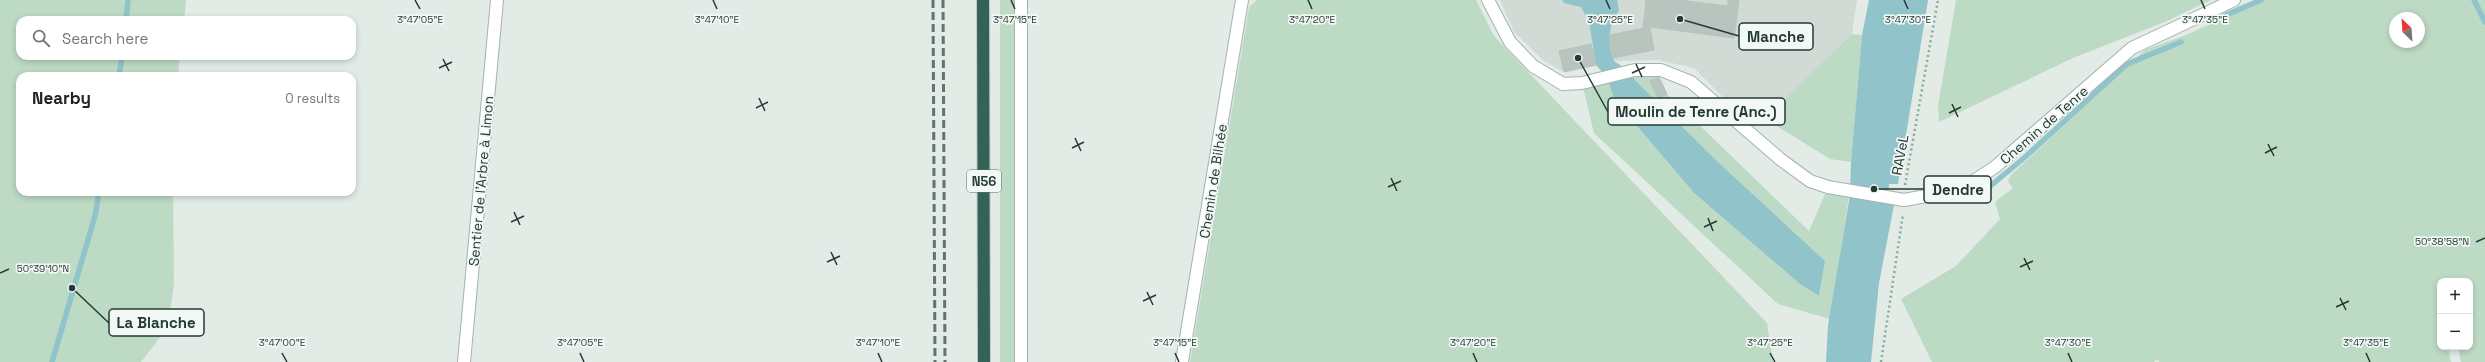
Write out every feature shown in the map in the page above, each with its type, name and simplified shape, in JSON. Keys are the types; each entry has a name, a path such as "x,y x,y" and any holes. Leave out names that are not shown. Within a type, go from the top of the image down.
{"highway":[{"name":"N56","path":"983,0 984,362"}],"street":[{"name":"Sentier de l'Arbre à Limon","path":"464,362 497,0"},
{"path":"1021,0 1021,362"},
{"name":"Chemin de Bilhée","path":"1182,362 1242,0"},
{"name":"Chemin de Tenre","path":"1488,0 1510,42 1533,66 1544,74 1563,84 1582,83 1634,70 1661,70 1691,82 1780,159 1810,181 1838,188 1900,199 1949,192 1969,184 1995,167 2132,48 2234,0"}],"path":[{"name":"RAVeL","path":"1881,362 1900,199 1938,0"}],"shaded area":[{"path":"1500,0 1857,0 1852,34 1764,118 1744,118 1694,68 1658,60 1614,61 1564,72 1544,61 1514,32"}],"green space":[{"path":"0,0 186,0 184,16 16,16 16,60 180,60 178,72 16,72 16,196 173,196 174,283 170,314 164,332 141,362 0,362"},
{"path":"1000,0 1014,0 1014,362 1000,362"},
{"path":"1257,0 1476,0 1494,36 1767,323 1773,362 1190,362 1249,7"},
{"path":"1956,0 2211,0 2167,21 2073,58 1939,122 1938,106"},
{"path":"2262,0 2485,0 2485,362 2461,362 2459,350 2473,350 2473,278 2437,278 2437,350 2449,350 2451,362 2160,362 2156,359 2154,362 1932,362 1901,299 1956,266 2000,219 1995,202 2013,188 2008,181 2011,175 2145,50 2186,35"},
{"path":"1852,34 1862,35 1851,162 1830,159 1764,118"},
{"path":"1668,72 1650,81 1658,98 1667,94 1809,231 1828,187 1850,190 1830,319 1778,304 1594,133 1582,83 1607,77 1614,99 1694,193 1800,284 1819,296 1825,261 1718,162 1630,75"}],"water":[{"path":"1562,0 1617,0 1619,11 1615,17 1610,35 1610,48 1614,61 1629,71 1635,80 1718,162 1825,261 1819,296 1800,284 1694,193 1614,99 1607,77 1596,65 1589,21 1581,7 1564,3"},
{"path":"1869,0 1928,0 1898,184 1889,184 1887,203 1894,205 1879,283 1871,362 1826,362 1828,325 1850,195 1851,162 1862,35"}],"building":[{"path":"1646,0 1679,0 1728,6 1728,0 1739,0 1734,38 1650,27 1643,29"},
{"path":"1650,27 1654,50 1613,58 1609,35"},
{"path":"1591,44 1596,65 1564,72 1559,51"},
{"path":"1659,77 1667,94 1658,98 1650,81"}],"waterway":[{"path":"126,16 128,0"},
{"path":"2212,21 2261,0"},
{"path":"2474,0 2485,22"},
{"path":"1989,187 2024,158 2127,64 2181,42"},
{"path":"120,72 121,60"},
{"path":"52,362 95,216 98,196"}],"railway":[{"path":"933,0 935,362"},
{"path":"943,0 945,362"}],"place":[{"name":"Manche","path":"1680,19"},
{"name":"Moulin de Tenre (Anc.)","path":"1578,58"},
{"name":"Dendre","path":"1874,189"},
{"name":"La Blanche","path":"72,288"}]}
